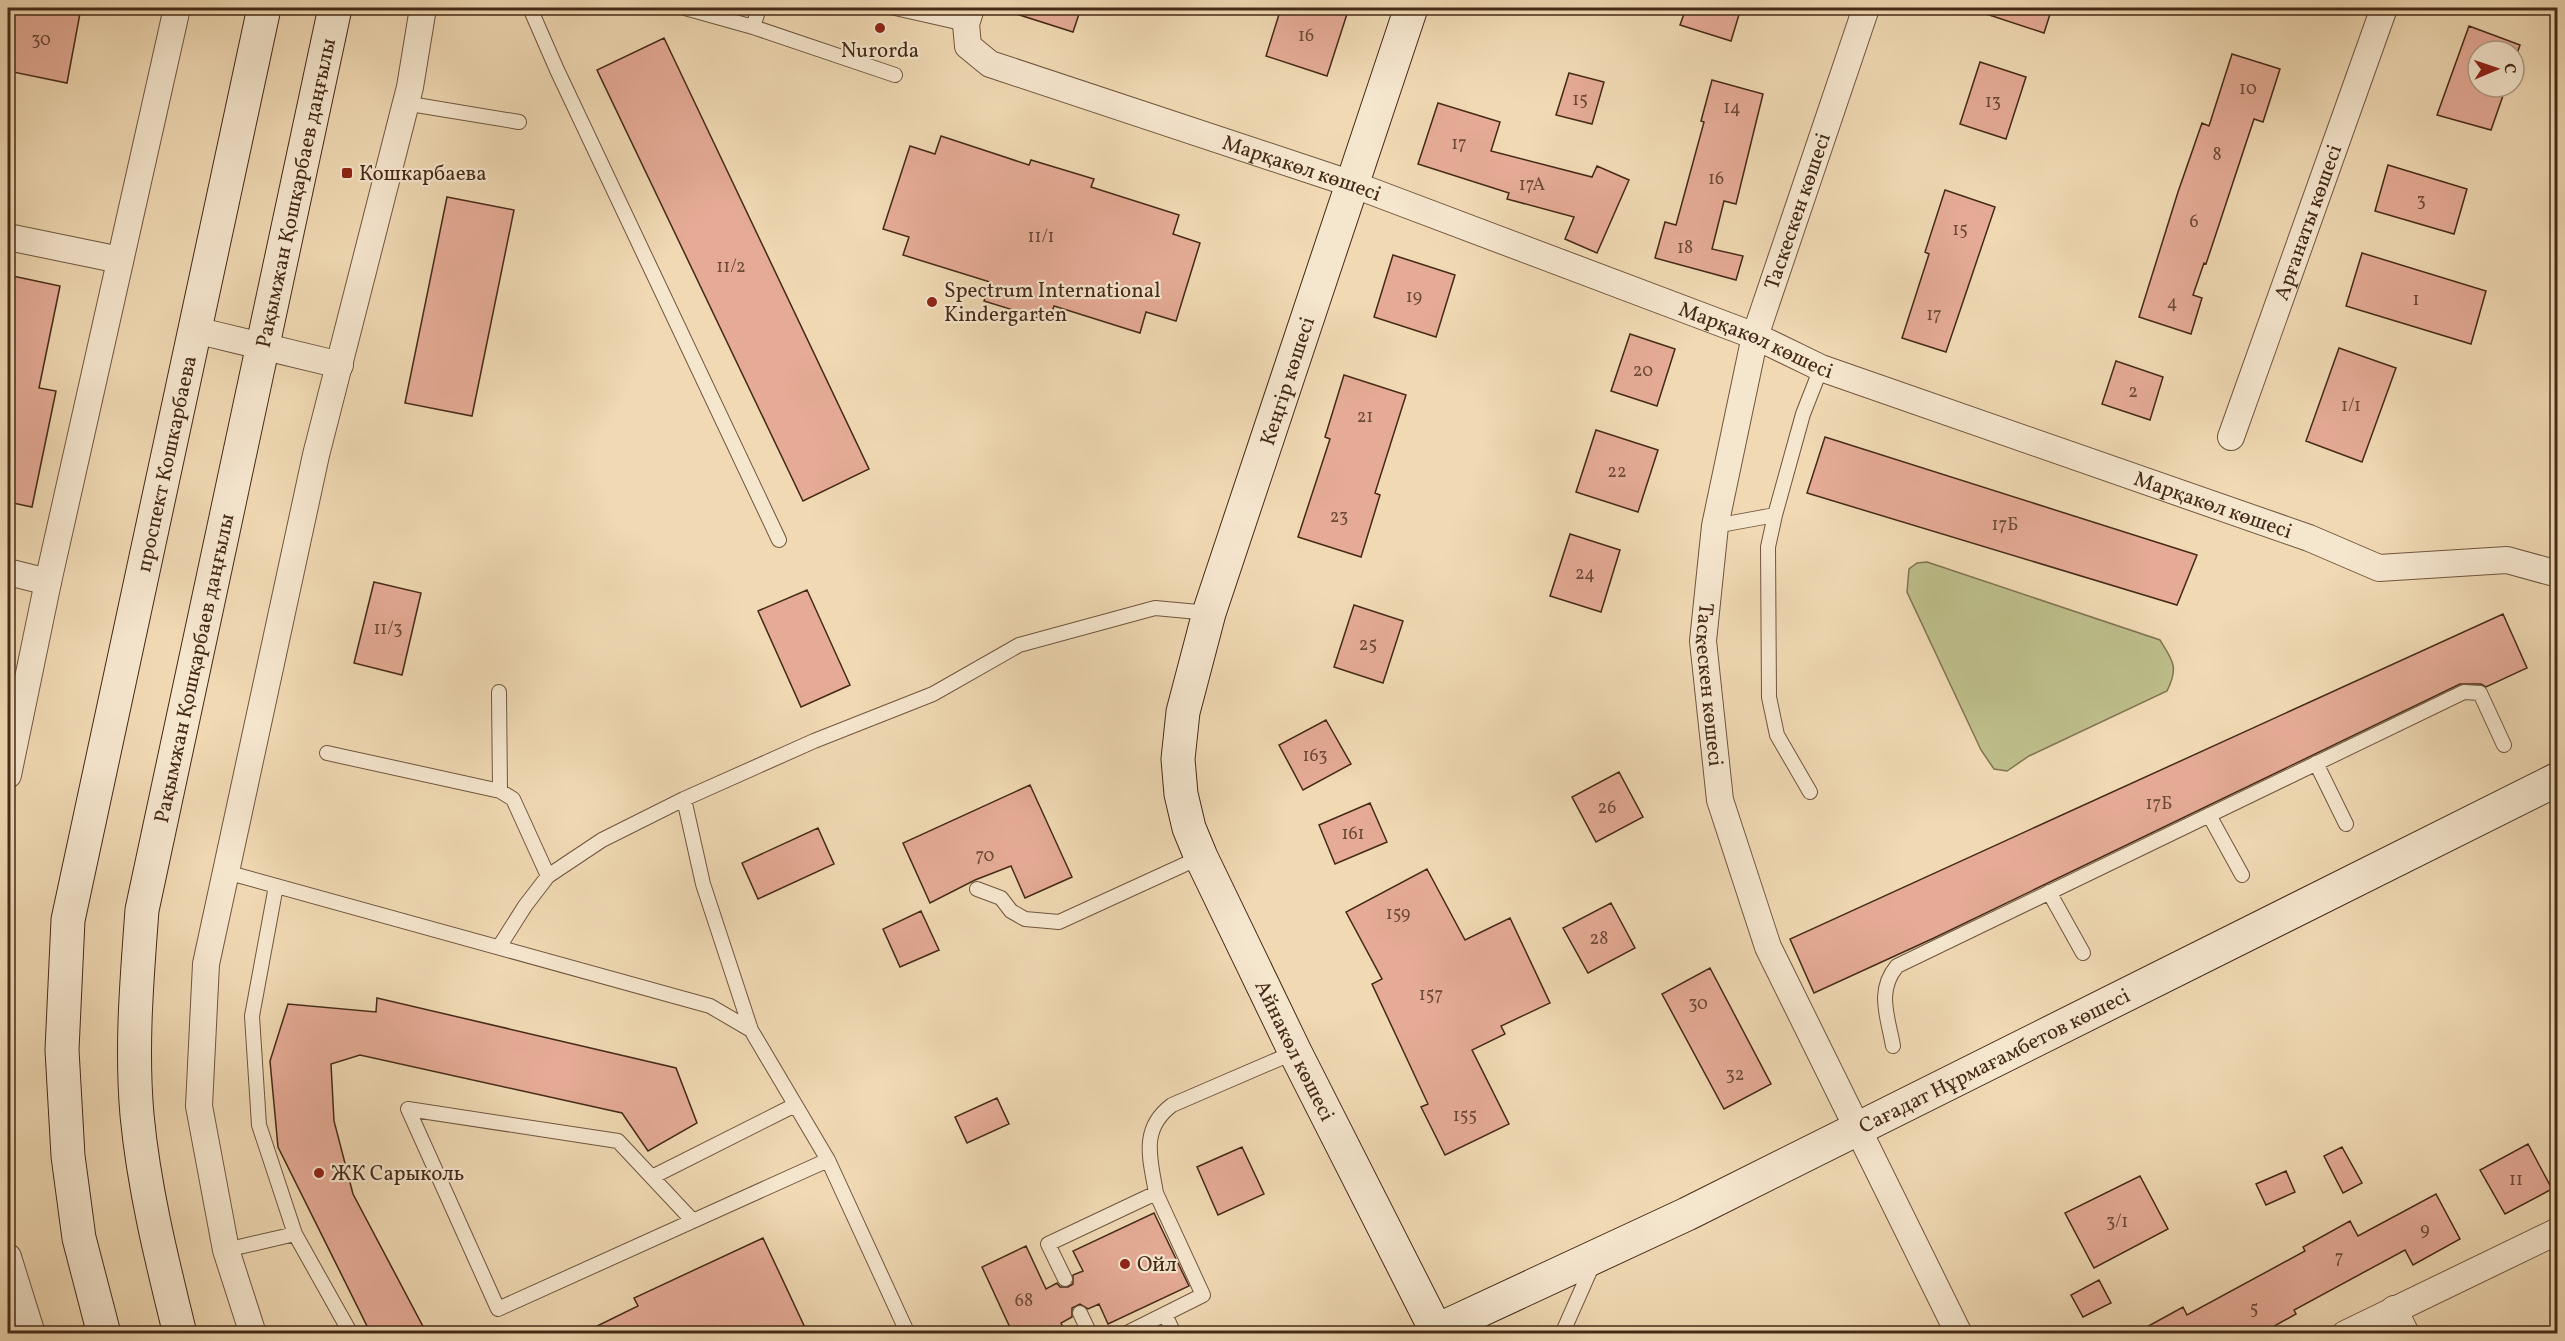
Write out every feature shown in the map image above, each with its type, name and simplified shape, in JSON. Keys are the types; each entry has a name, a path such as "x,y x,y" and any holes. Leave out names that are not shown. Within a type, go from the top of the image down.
{"main road":[{"name":"проспект Кошкарбаева","path":"105,1334 79,1238 68,1156 62,1050 68,920 264,8"},
{"name":"Рақымжан Қошқарбаев даңғылы","path":"180,1334 153,1223 137,1114 134,1014 142,910 335,8"},
{"name":"Кеңгір көшесі","path":"1178,759 1183,712 1209,613 1411,8"},
{"name":"Айнакөл көшесі","path":"1178,759 1181,795 1201,857 1295,1052 1435,1332"},
{"name":"Сағадат Нұрмағамбетов көшесі","path":"1435,1332 1687,1214 2558,779"}],"street":[{"path":"8,775 17,680 48,582 177,8"},
{"path":"253,1334 226,1250 199,1106 206,964 316,455 404,103 410,87 423,8"},
{"name":"Таскескен көшесі","path":"1866,8 1755,336 1714,526 1702,641 1720,800 1768,947 1959,1334"},
{"name":"Арғанаты көшесі","path":"2231,436 2384,8"},
{"name":"Марқакөл көшесі","path":"968,26 990,64 1352,184 1755,336 1821,368 2308,538 2379,568 2507,560 2558,574"},
{"path":"8,237 120,260"},
{"path":"195,330 340,365"},
{"path":"8,572 48,582"},
{"path":"2345,1334 2558,1232"},
{"path":"8,1257 32,1334"},
{"path":"2394,1309 2406,1334"}],"lane":[{"path":"530,8 562,81 779,540"},
{"path":"685,8 753,27 895,75"},
{"path":"753,27 759,8"},
{"path":"895,8 968,26"},
{"path":"404,103 519,122"},
{"path":"1810,792 1777,735 1769,697 1768,547 1803,414 1821,368"},
{"path":"1714,526 1775,515"},
{"path":"499,948 548,876 602,840 684,800 804,745 933,694 1019,645 1155,608 1209,613"},
{"path":"499,692 500,791"},
{"path":"1893,1046 1884,998 1886,979 1897,966 2463,692 2480,693 2504,745"},
{"path":"327,753 500,791 513,799 548,876"},
{"path":"2316,763 2346,824"},
{"path":"684,800 703,884 751,1030 828,1160 908,1334"},
{"path":"2209,815 2242,875"},
{"path":"977,889 1001,897 1011,911 1025,919 1059,922 1201,857"},
{"path":"226,872 710,1006 751,1030"},
{"path":"276,886 252,1016 259,1125 295,1234 351,1334"},
{"path":"2049,892 2083,953"},
{"path":"1125,1334 1203,1295 1156,1193 1150,1154 1150,1132 1158,1116 1172,1105 1295,1052"},
{"path":"652,1177 795,1105"},
{"path":"693,1221 618,1141 408,1108 498,1309 693,1221 828,1160"},
{"path":"1065,1279 1048,1244 1156,1193"},
{"path":"226,1250 295,1234"},
{"path":"1562,1334 1596,1256"},
{"path":"1080,1313 1090,1334"},
{"path":"1165,1314 1174,1334"}],"green space":[{"path":"1927,562 2160,640 2173,664 2173,676 2167,691 2029,756 2007,771 1994,769 1981,750 1907,592 1909,569 1917,563"}],"building":[{"path":"8,8 81,8 67,83 8,71"},
{"path":"1011,8 1081,8 1073,32 1010,12"},
{"path":"1281,8 1327,8 1347,14 1327,76 1266,56"},
{"path":"1686,8 1741,8 1731,41 1680,25"},
{"path":"1981,8 2052,8 2044,33 1980,12"},
{"path":"2469,26 2504,39 2466,39 2466,99 2502,99 2491,130 2437,115"},
{"path":"664,38 869,469 803,501 597,70"},
{"path":"2232,54 2280,69 2263,122 2254,119 2206,264 2204,263 2193,295 2202,298 2191,334 2139,317 2202,123 2209,126"},
{"path":"1980,62 2026,77 2006,139 1960,124"},
{"path":"1569,73 1604,82 1592,124 1556,115"},
{"path":"1712,80 1763,94 1736,204 1724,201 1712,249 1743,256 1736,280 1655,258 1665,222 1676,225 1704,122 1701,121"},
{"path":"1438,103 1500,122 1491,151 1592,177 1597,166 1629,180 1597,253 1565,239 1574,217 1507,199 1509,193 1418,164"},
{"path":"941,136 1029,165 1031,160 1094,179 1091,187 1179,215 1173,234 1200,243 1176,321 1146,312 1140,333 1054,306 1049,321 984,301 990,282 903,255 909,237 883,229 910,146 935,154"},
{"path":"2388,165 2467,189 2454,234 2375,211"},
{"path":"1945,190 1995,207 1946,352 1902,338 1929,254 1925,252"},
{"path":"447,197 514,210 472,416 405,403"},
{"path":"2362,253 2486,291 2471,344 2346,306"},
{"path":"1393,255 1455,275 1436,337 1374,317"},
{"path":"8,275 60,286 39,388 56,391 32,507 8,502"},
{"path":"1630,334 1675,349 1657,406 1611,391"},
{"path":"2339,348 2396,368 2362,462 2306,441"},
{"path":"2116,361 2163,377 2150,420 2102,404"},
{"path":"1344,375 1406,395 1375,493 1380,495 1361,557 1298,537 1330,439 1325,437"},
{"path":"1596,430 1658,450 1638,512 1576,492"},
{"path":"1825,437 2197,555 2177,605 1807,493"},
{"path":"1570,534 1620,550 1601,612 1550,596"},
{"path":"374,582 421,593 402,675 354,663"},
{"path":"807,590 850,685 801,707 758,611"},
{"path":"1354,605 1403,621 1383,683 1334,667"},
{"path":"2503,614 2527,668 2486,687 2481,684 2460,684 1934,938 1814,993 1790,939"},
{"path":"1326,720 1351,764 1303,790 1279,745"},
{"path":"1619,772 1643,817 1596,842 1572,797"},
{"path":"1030,785 1072,877 1025,898 1011,866 975,880 930,903 903,843"},
{"path":"1370,803 1387,842 1335,864 1319,825"},
{"path":"818,828 834,864 758,899 742,863"},
{"path":"1427,869 1465,940 1510,918 1550,1003 1501,1026 1505,1034 1472,1050 1509,1124 1445,1155 1421,1107 1428,1104 1372,984 1382,979 1346,912"},
{"path":"1611,903 1635,948 1588,973 1563,928"},
{"path":"921,911 939,950 900,967 883,929"},
{"path":"1710,968 1771,1084 1724,1109 1662,994"},
{"name":"ЖК Сарыколь","path":"377,998 676,1068 697,1123 648,1151 622,1113 360,1055 331,1064 334,1121 353,1194 427,1334 371,1334 278,1147 270,1061 288,1004 376,1012"},
{"path":"997,1098 1009,1124 967,1143 955,1117"},
{"path":"2528,1144 2552,1189 2505,1214 2480,1170"},
{"path":"1242,1147 1264,1194 1218,1215 1197,1167"},
{"path":"2342,1147 2362,1183 2343,1193 2324,1156"},
{"path":"2286,1171 2295,1192 2266,1205 2256,1184"},
{"path":"2140,1176 2168,1229 2094,1268 2065,1213"},
{"path":"2436,1194 2460,1239 2413,1265 2405,1250 2294,1310 2296,1314 2260,1334 2134,1334 2183,1307 2187,1315 2305,1251 2303,1247 2350,1221 2358,1236"},
{"path":"1154,1213 1189,1286 1108,1324 1099,1304 1088,1309 1080,1304 1072,1308 1072,1317 1061,1323 1066,1334 1013,1334 982,1267 1026,1246 1046,1289 1057,1283 1060,1287 1068,1287 1073,1284 1073,1275 1083,1271 1073,1251"},
{"path":"763,1238 808,1334 581,1334 638,1306 634,1298"},
{"path":"2099,1280 2111,1303 2083,1317 2071,1295"}],"place":[{"name":"Nurorda","path":"880,28"},
{"name":"Кошкарбаева","path":"347,173"},
{"name":"Spectrum International Kindergarten","path":"932,302"},
{"name":"ЖК Сарыколь","path":"319,1173"},
{"name":"Ойл","path":"1125,1264"}]}
